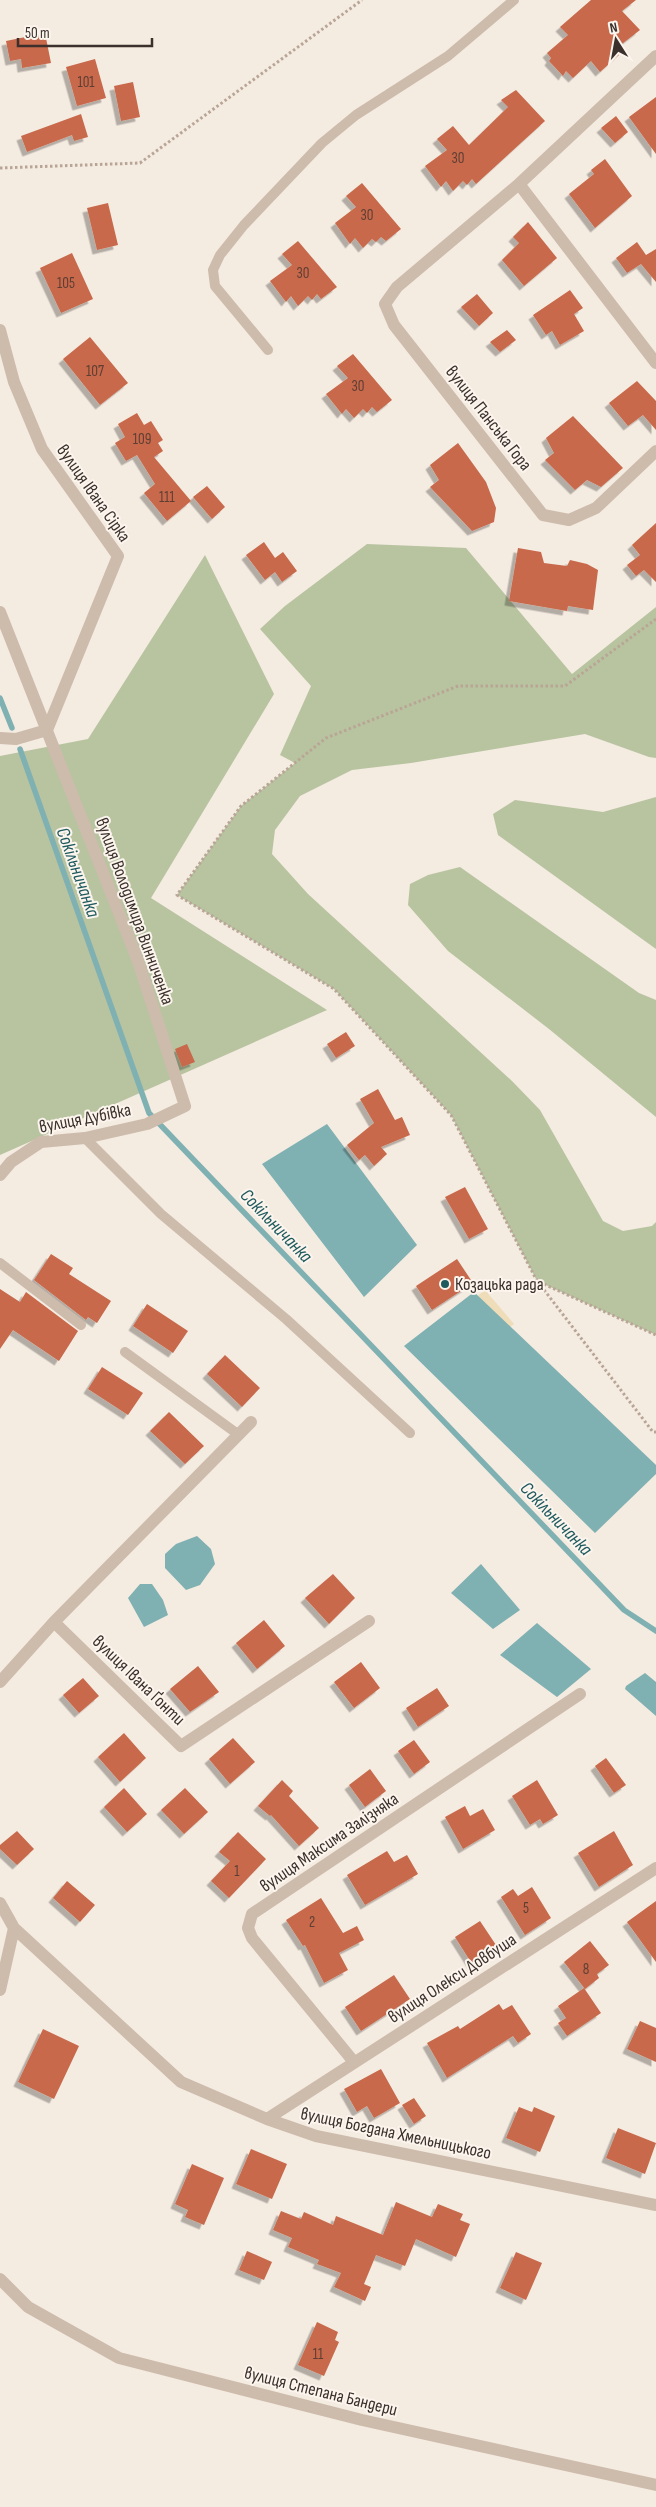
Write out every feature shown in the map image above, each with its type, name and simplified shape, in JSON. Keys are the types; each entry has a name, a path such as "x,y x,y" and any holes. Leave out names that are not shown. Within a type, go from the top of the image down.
{"street":[{"path":"656,56 519,184 656,363"},
{"name":"вулиця Панська Гора","path":"519,184 396,287 385,304 394,325 543,515 569,520 596,508 656,451"},
{"name":"вулиця Івана Сірка","path":"0,330 14,382 42,449 118,556 47,730"},
{"name":"вулиця Володимира Винниченка","path":"0,612 138,961 185,1106"},
{"path":"0,738 16,739 47,730"},
{"name":"вулиця Дубівка","path":"0,1175 12,1162 41,1142 85,1138 153,1122 185,1106"},
{"path":"0,1682 54,1622 251,1422"},
{"name":"вулиця Івана Ґонти","path":"54,1622 181,1746 369,1621"},
{"name":"вулиця Максима Залізняка","path":"354,2062 252,1938 248,1928 252,1914 580,1694"},
{"name":"вулиця Олекси Довбуша","path":"266,2119 656,1868"},
{"name":"вулиця Богдана Хмельницького","path":"0,1903 14,1928 181,2082 266,2119 316,2136 656,2205"},
{"path":"0,1990 14,1928"},
{"name":"вулиця Степана Бандери","path":"0,2279 28,2308 119,2358 362,2420 656,2485"}],"lane":[{"path":"268,350 215,286 213,270 220,255 244,225 322,143 356,115 448,56 514,0"},
{"path":"85,1138 161,1214 286,1319 410,1434"},
{"path":"0,1263 81,1325"},
{"path":"125,1352 239,1435"}],"path":[{"path":"0,168 140,163 362,0"},
{"path":"656,619 564,686 458,686 326,738 242,806 177,895 334,989 452,1115 537,1281 653,1432 656,1432"},
{"path":"537,1281 656,1335"}],"green space":[{"path":"367,544 466,548 572,674 656,607 656,758 585,734 411,763 352,770 300,796 275,830 272,854 308,894 512,1081 540,1110 603,1221 623,1231 652,1226 656,1222 656,1335 537,1281 451,1115 334,989 177,895 241,806 295,763 280,755 311,686 260,629 285,606"},
{"path":"205,555 274,694 151,898 327,1010 0,1155 0,756 88,739"},
{"path":"656,797 656,949 498,835 493,814 515,800 603,812"},
{"path":"460,867 639,993 656,1000 656,1117 549,1029 448,951 408,905 410,884 428,875"}],"sand":[{"path":"485,1290 514,1324 497,1337 469,1303"}],"water":[{"path":"327,1124 417,1245 364,1297 262,1164"},
{"path":"474,1292 656,1465 656,1474 595,1533 404,1346"},
{"path":"197,1536 211,1549 215,1564 200,1585 186,1590 165,1568 165,1554 176,1544"},
{"path":"481,1564 520,1610 493,1629 451,1593"},
{"path":"140,1584 152,1584 163,1600 168,1615 144,1627 128,1598"},
{"path":"537,1623 591,1669 557,1697 500,1655"},
{"path":"645,1673 656,1682 656,1716 625,1689 626,1686"}],"building":[{"path":"591,0 636,0 622,11 640,30 614,50 619,55 600,72 591,61 573,78 566,71 563,76 549,61 551,58 547,53 568,35 560,27"},
{"path":"45,33 51,63 22,68 21,59 10,61 6,41"},
{"path":"95,59 106,98 77,106 66,67"},
{"path":"133,82 140,117 121,121 114,86"},
{"path":"516,90 545,121 476,184 472,179 467,185 463,181 453,191 446,181 441,187 425,166 447,150 437,139 453,126 469,145 508,107 501,100"},
{"path":"656,97 656,154 629,117"},
{"path":"81,114 88,137 74,141 72,135 27,152 21,136"},
{"path":"616,116 628,132 615,143 601,128"},
{"path":"605,159 632,196 595,228 569,194 594,174 591,170"},
{"path":"362,183 401,229 386,241 381,237 376,242 372,239 363,248 355,238 350,244 335,223 356,207 346,196"},
{"path":"108,203 118,245 97,250 87,208"},
{"path":"528,222 557,258 524,286 502,260 519,243 513,237"},
{"path":"298,241 337,287 321,299 317,294 312,300 308,296 298,306 291,296 286,302 270,281 292,265 282,254"},
{"path":"637,242 646,255 656,249 656,282 641,264 627,273 616,258"},
{"path":"72,253 93,299 61,313 40,268"},
{"path":"570,290 583,308 574,314 584,331 560,345 552,331 546,335 533,315"},
{"path":"477,294 493,313 479,326 461,307"},
{"path":"507,330 516,340 500,352 490,342"},
{"path":"90,337 128,383 100,405 63,359"},
{"path":"353,354 392,400 377,412 372,407 367,413 363,409 354,418 346,409 342,414 326,394 348,378 337,366"},
{"path":"637,381 656,401 656,430 643,415 628,426 609,403"},
{"path":"137,413 144,425 151,421 163,440 158,443 163,451 154,457 191,501 167,521 144,493 155,484 137,455 126,461 115,443 125,437 118,424"},
{"path":"573,416 623,468 601,487 587,480 575,490 545,460 554,453 546,438"},
{"path":"458,443 486,482 496,508 494,522 472,531 430,487 439,480 430,465"},
{"path":"207,486 225,507 212,519 193,497"},
{"path":"656,523 656,582 644,570 636,576 627,565 640,555 632,545"},
{"path":"264,542 275,558 283,552 297,571 282,582 275,572 265,580 246,555"},
{"path":"518,548 541,552 544,563 567,566 570,560 587,564 598,570 593,610 568,606 567,611 509,601"},
{"path":"346,1032 355,1046 336,1058 327,1044"},
{"path":"187,1044 195,1062 182,1067 175,1049"},
{"path":"378,1089 395,1120 402,1117 410,1135 381,1147 387,1154 374,1166 365,1155 359,1160 347,1145 374,1123 360,1099"},
{"path":"465,1187 488,1229 469,1239 445,1197"},
{"path":"51,1254 73,1268 69,1274 111,1301 97,1323 88,1317 86,1320 34,1280"},
{"name":"Козацька рада","path":"457,1259 473,1283 432,1310 416,1286"},
{"path":"0,1289 20,1302 26,1292 78,1331 59,1361 13,1330 0,1349"},
{"path":"147,1304 188,1331 173,1353 133,1326"},
{"path":"225,1355 260,1388 242,1407 207,1374"},
{"path":"102,1367 143,1393 128,1415 88,1389"},
{"path":"169,1412 204,1446 185,1464 150,1431"},
{"path":"333,1574 355,1598 329,1624 305,1598"},
{"path":"264,1620 285,1646 257,1669 236,1643"},
{"path":"361,1662 380,1688 354,1708 334,1682"},
{"path":"198,1666 219,1692 190,1712 170,1689"},
{"path":"83,1678 99,1696 79,1713 63,1695"},
{"path":"437,1688 449,1706 418,1727 406,1708"},
{"path":"124,1733 146,1758 120,1782 98,1757"},
{"path":"233,1738 255,1762 230,1784 209,1759"},
{"path":"414,1740 430,1762 414,1774 398,1751"},
{"path":"606,1758 626,1785 614,1793 595,1766"},
{"path":"370,1769 386,1791 365,1807 349,1785"},
{"path":"282,1780 293,1791 289,1796 319,1828 299,1846 271,1815 258,1806"},
{"path":"537,1780 558,1815 543,1824 540,1819 530,1825 512,1796"},
{"path":"124,1788 147,1814 127,1832 104,1807"},
{"path":"185,1788 208,1812 184,1834 161,1810"},
{"path":"465,1806 470,1816 483,1809 495,1830 463,1849 445,1817"},
{"path":"17,1831 34,1849 17,1865 0,1849 0,1845"},
{"path":"614,1831 633,1865 599,1887 578,1853"},
{"path":"238,1832 266,1859 229,1898 211,1881 230,1861 219,1852"},
{"path":"387,1851 394,1862 407,1855 418,1874 365,1905 347,1875"},
{"path":"67,1881 95,1905 80,1922 53,1898"},
{"path":"532,1887 551,1918 525,1935 501,1897 513,1889 518,1896"},
{"path":"321,1898 343,1933 357,1926 364,1940 339,1953 348,1970 324,1983 305,1945 303,1946 286,1920"},
{"path":"656,1901 656,1962 627,1922"},
{"path":"480,1921 500,1951 474,1967 455,1937"},
{"path":"590,1941 609,1965 597,1974 599,1978 585,1989 564,1962"},
{"path":"394,1975 410,1999 361,2031 345,2007"},
{"path":"584,1988 601,2013 567,2036 558,2023 566,2018 558,2006"},
{"path":"499,2004 503,2010 512,2005 531,2034 518,2043 513,2036 447,2078 427,2043 458,2026 460,2029"},
{"path":"640,2021 656,2028 656,2062 627,2049"},
{"path":"43,2029 79,2046 54,2099 18,2082"},
{"path":"381,2069 400,2103 374,2118 367,2106 357,2112 344,2089"},
{"path":"414,2098 426,2116 414,2124 402,2105"},
{"path":"519,2107 532,2112 534,2107 555,2116 540,2152 506,2138"},
{"path":"618,2128 656,2143 645,2174 606,2158"},
{"path":"251,2149 287,2164 272,2199 236,2184"},
{"path":"192,2164 224,2178 204,2225 185,2217 188,2210 175,2204"},
{"path":"396,2202 432,2217 438,2204 463,2214 460,2220 470,2224 456,2257 416,2239 405,2266 376,2255 364,2284 371,2287 365,2301 334,2287 341,2273 317,2264 319,2260 288,2247 292,2238 273,2230 281,2211 301,2219 304,2212 333,2225 336,2216 383,2235"},
{"path":"247,2251 272,2262 264,2280 239,2270"},
{"path":"516,2252 542,2263 526,2300 500,2288"},
{"path":"317,2322 338,2332 335,2340 339,2342 324,2376 298,2365"}],"waterway":[{"name":"Сокільничанка","path":"0,698 12,728"},
{"name":"Сокільничанка","path":"20,749 149,1113 624,1610 656,1631"}],"place":[{"name":"Козацька рада","path":"445,1284"}]}
